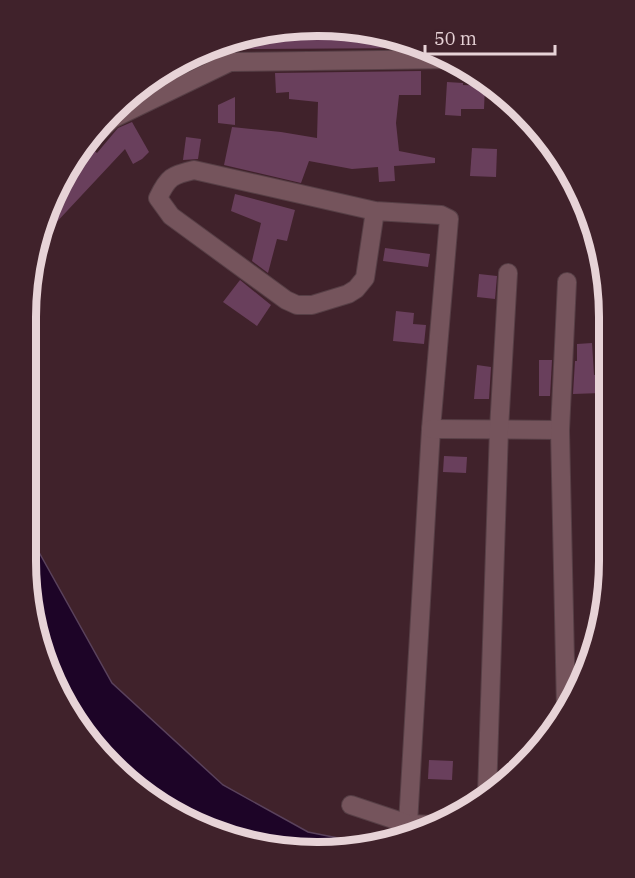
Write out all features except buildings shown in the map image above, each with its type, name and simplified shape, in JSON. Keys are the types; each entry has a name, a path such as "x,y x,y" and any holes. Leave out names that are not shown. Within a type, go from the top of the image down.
{"street":[{"path":"225,52 230,62"},
{"path":"127,111 230,62 420,55"},
{"path":"375,211 365,278 356,289 348,294 312,305 297,305 286,300 171,216 158,198 174,174 194,170 375,211 441,215 449,219 431,429 408,824"},
{"path":"487,785 499,429 508,273"},
{"path":"566,693 560,430 567,282"},
{"path":"431,429 560,430"},
{"path":"351,805 408,824 416,824"}],"shaded area":[{"path":"36,547 112,683 223,785 308,832 349,840 318,842 281,840 227,827 193,813 161,795 118,760 83,717 57,668 41,615"}]}
